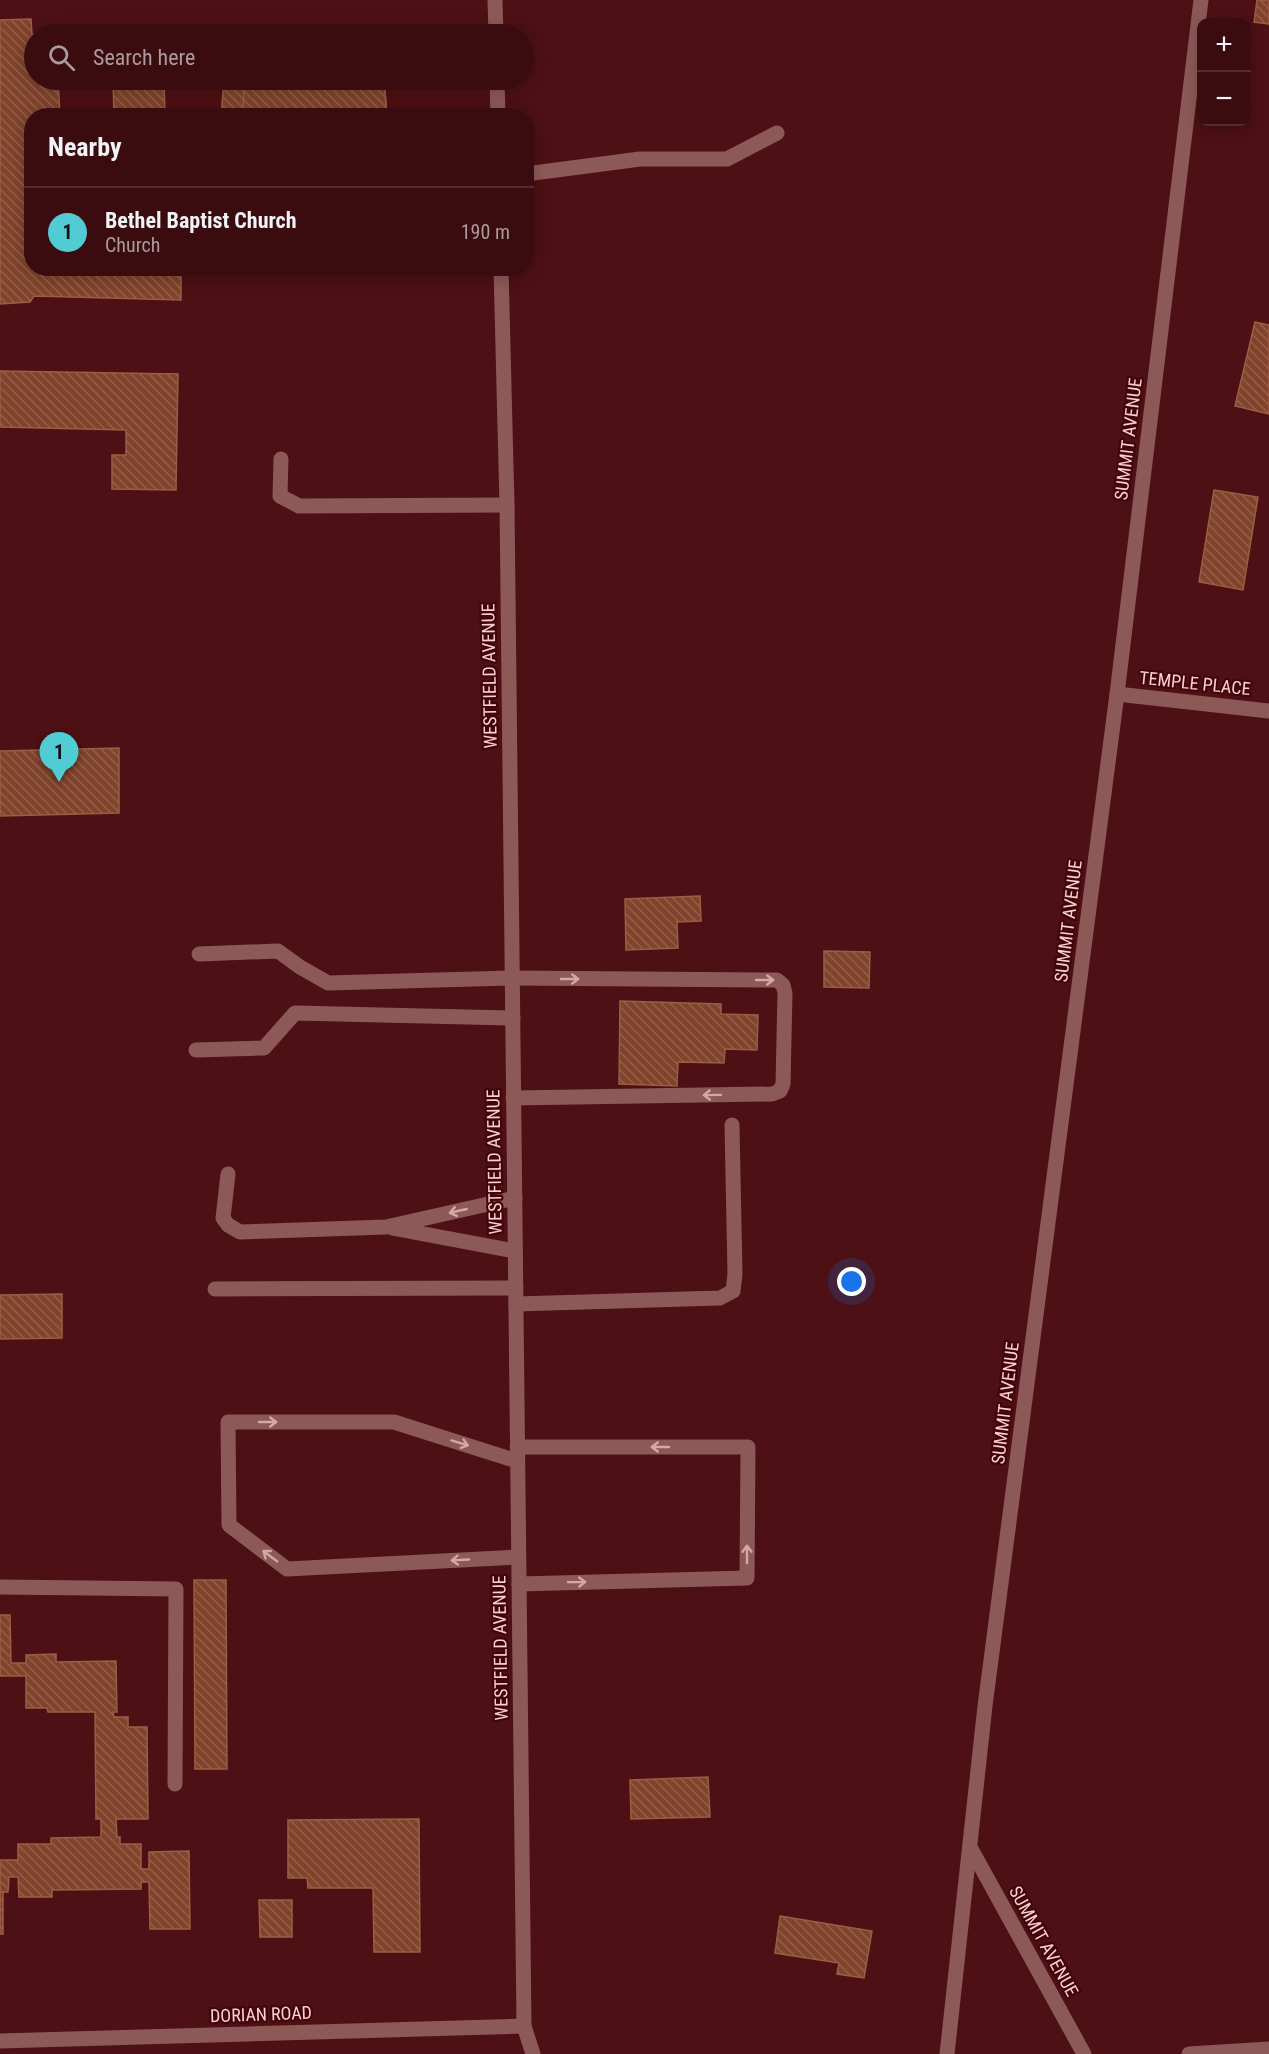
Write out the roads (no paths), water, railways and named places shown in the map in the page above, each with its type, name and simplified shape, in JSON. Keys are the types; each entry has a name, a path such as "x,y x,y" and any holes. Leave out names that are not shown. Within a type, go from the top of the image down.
{"street":[{"path":"495,0 496,24"},
{"name":"SUMMIT AVENUE","path":"947,2054 985,1706 1117,694 1201,0"},
{"path":"497,90 498,108"},
{"path":"534,173 640,159 727,159 777,133"},
{"name":"WESTFIELD AVENUE","path":"501,276 507,505 524,2026 533,2054"},
{"path":"281,459 280,496 299,506 507,505"},
{"name":"TEMPLE PLACE","path":"1117,694 1269,711"},
{"path":"200,954 278,951 328,983 512,978 777,980 783,985 785,993 783,1084 780,1091 772,1094 513,1098"},
{"path":"196,1050 264,1048 295,1013 513,1018"},
{"path":"516,1304 720,1298 733,1291 735,1274 732,1125"},
{"path":"228,1174 223,1218 228,1225 240,1232 386,1227 515,1198"},
{"path":"386,1227 515,1251"},
{"path":"215,1289 516,1288"},
{"path":"518,1557 287,1569 228,1525 228,1422 394,1422 517,1454 748,1447 747,1578 519,1584"},
{"path":"0,1587 176,1589 175,1784"},
{"name":"SUMMIT AVENUE","path":"970,1847 1084,2054"},
{"name":"DORIAN ROAD","path":"0,2041 30,2047 524,2026"},
{"path":"1189,2054 1269,2049"}],"place":[{"name":"Bethel Baptist Church","path":"59,782"}]}
